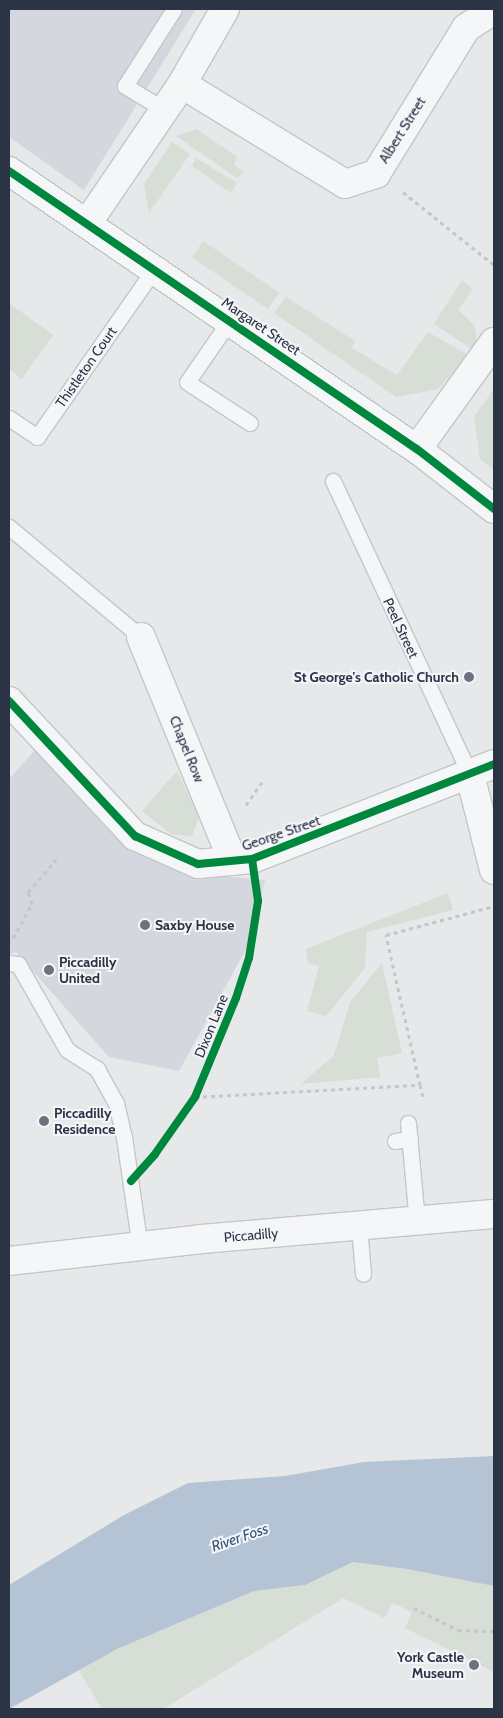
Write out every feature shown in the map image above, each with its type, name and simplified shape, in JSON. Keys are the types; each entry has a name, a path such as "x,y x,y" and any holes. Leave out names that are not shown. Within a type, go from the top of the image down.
{"street":[{"path":"88,222 182,84 225,9"},
{"name":"Albert Street","path":"182,84 345,184 376,174 466,28 494,10"},
{"name":"Margaret Street","path":"9,171 88,222 417,449 494,509"},
{"path":"417,449 494,342"},
{"name":"Chapel Row","path":"141,636 233,861"},
{"name":"George Street","path":"9,701 136,836 198,864 252,859 482,769"},
{"path":"482,769 494,870"},
{"name":"Piccadilly","path":"9,1261 201,1240 494,1214"}],"lane":[{"path":"165,110 126,86 174,9"},
{"name":"Thistleton Court","path":"9,418 37,436 154,269"},
{"path":"230,320 187,382 250,423"},
{"name":"Peel Street","path":"333,482 482,769"},
{"path":"9,527 141,636"},
{"path":"9,962 18,964 67,1050 97,1070 116,1103 124,1137 140,1248"},
{"path":"408,1123 417,1221"},
{"path":"395,1141 410,1140"},
{"path":"359,1226 363,1274"}],"path":[{"path":"376,174 494,265"},
{"path":"9,946 32,904 28,892 56,860"},
{"path":"195,1097 420,1085 386,935 494,906"},
{"path":"189,1105 199,1088"},
{"path":"414,1608 458,1630 494,1631"}],"shaded area":[{"path":"9,9 196,9 84,190 9,137"},
{"path":"197,129 237,157 234,165 244,172 237,178 176,136"},
{"path":"172,142 190,154 149,213 144,184"},
{"path":"196,158 237,183 231,193 192,166"},
{"path":"203,241 279,292 268,309 192,258"},
{"path":"462,280 473,289 458,310 474,325 477,341 473,350 434,324"},
{"path":"286,297 355,341 352,348 397,375 428,332 468,355 438,389 396,397 274,313"},
{"path":"9,303 53,335 22,379 9,369"},
{"path":"494,389 494,470 480,459 474,417"},
{"path":"36,749 108,830 182,872 265,880 251,940 179,1071 109,1057 16,952 9,955 9,779"},
{"path":"177,771 199,816 192,836 171,834 142,811"},
{"path":"448,893 453,910 367,932 365,968 326,1016 307,1011 319,966 308,963 306,949"},
{"path":"382,963 402,1053 377,1058 380,1077 301,1084 334,1055 350,1002"},
{"path":"353,1562 407,1569 494,1586 494,1672 405,1628 412,1612 393,1603 384,1618 343,1598 163,1709 102,1709 78,1669 117,1649 254,1591 305,1585"}],"water":[{"name":"River Foss","path":"494,1456 494,1586 407,1569 353,1562 305,1585 254,1591 117,1649 9,1709 9,1585 124,1515 188,1483 285,1476 364,1462"}],"cycle path":[{"path":"9,171 417,449 494,509"},
{"path":"9,701 135,836 198,864 252,859 494,764"},
{"name":"Dixon Lane","path":"131,1181 155,1154 195,1097 236,998 249,958 258,901 252,859"}],"place":[{"name":"St George's Catholic Church","path":"469,677"},
{"name":"Saxby House","path":"145,925"},
{"name":"Piccadilly United","path":"49,970"},
{"name":"Piccadilly Residence","path":"44,1121"},
{"name":"York Castle Museum","path":"474,1665"}]}
